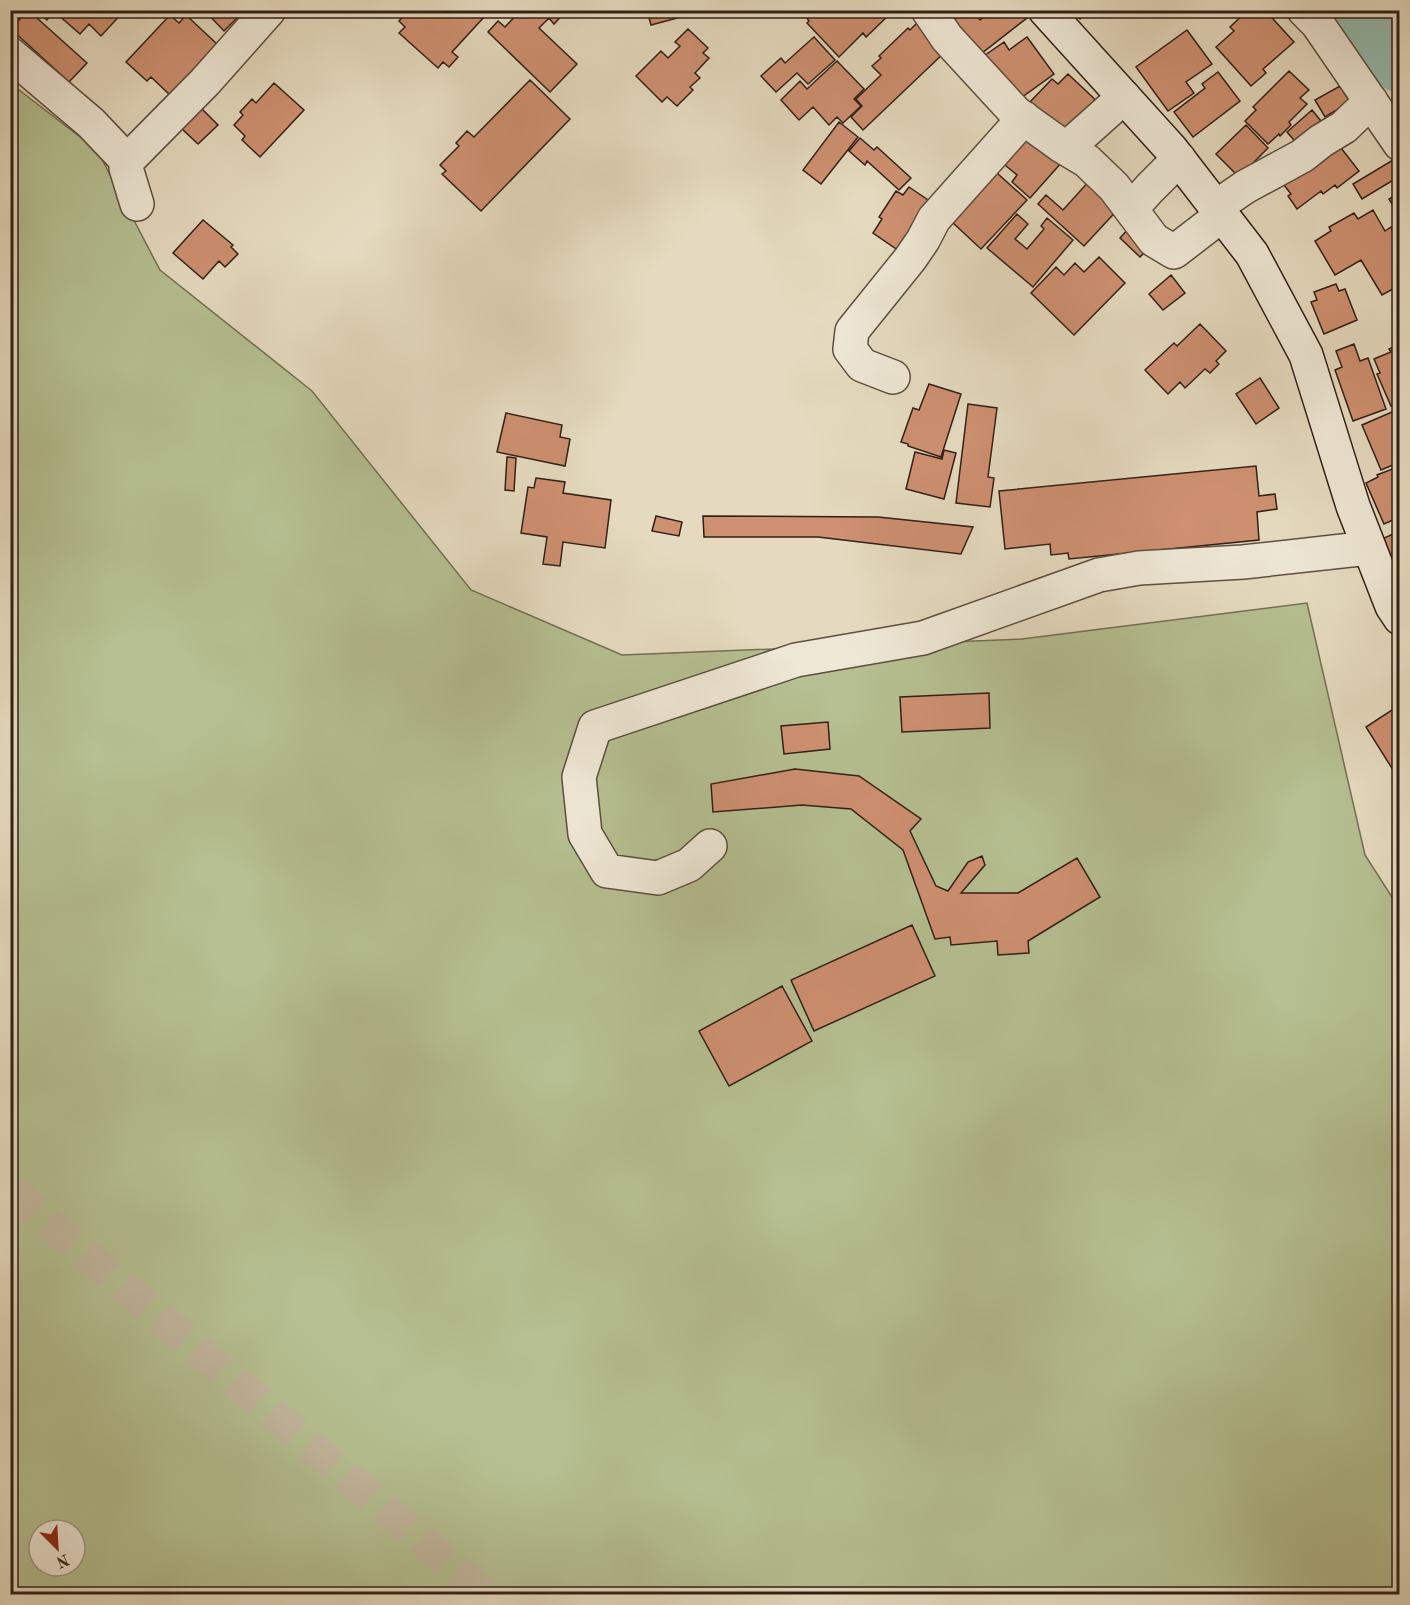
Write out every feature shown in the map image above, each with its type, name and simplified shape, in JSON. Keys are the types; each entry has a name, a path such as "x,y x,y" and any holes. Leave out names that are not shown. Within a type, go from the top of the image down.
{"street":[{"path":"137,204 126,168 127,161 205,82 269,10"},
{"path":"928,10 947,38 1016,113 1087,161 1114,187 1154,240 1174,252 1237,192 1302,156 1344,127 1371,101"},
{"path":"1045,10 1179,159 1252,254 1306,355 1353,506 1392,606 1400,618"},
{"path":"1304,10 1317,23 1400,144"},
{"path":"10,54 91,123 127,161"},
{"path":"1066,148 1124,96"},
{"path":"893,376 862,365 850,349 852,331 910,259 934,219 1024,118"},
{"path":"1131,209 1179,159"},
{"path":"710,846 689,865 658,879 606,871 585,834 579,777 595,727 796,660 923,638 1099,575 1139,568 1243,562 1370,548"}],"green space":[{"path":"1363,11 1399,11 1399,70"},
{"path":"10,83 97,150 160,270 312,391 471,590 622,655 1022,639 1307,603 1365,855 1399,908 1399,1594 11,1594"}],"building":[{"path":"28,10 87,63 69,82 11,29"},
{"path":"36,10 55,10 47,20"},
{"path":"58,10 125,10 101,36 89,24 80,34 56,13"},
{"path":"204,10 245,10 224,31"},
{"path":"409,10 479,10 485,16 452,52 458,57 449,67 443,62 438,68 399,33 405,27 399,21"},
{"path":"521,10 564,10 565,12 554,24 549,18 539,28 577,64 550,92 488,32 498,21 505,27"},
{"path":"647,10 684,10 685,16 651,25"},
{"path":"813,10 894,10 866,37 863,33 839,57 807,23 809,21 806,17"},
{"path":"948,10 972,10 980,20 986,15 982,10 1021,10 1027,18 973,60"},
{"path":"1073,10 1090,10 1080,19"},
{"path":"1248,10 1265,10 1294,42 1263,69 1266,73 1251,86 1216,47 1234,31 1230,27"},
{"path":"170,15 179,23 186,15 218,45 170,95 151,77 147,81 126,62"},
{"path":"919,21 947,50 863,130 851,117 862,106 856,99 881,75 872,66 908,28 910,30"},
{"path":"688,29 708,48 703,53 709,58 695,73 700,78 690,87 693,90 677,106 667,97 662,102 636,76 661,51 668,58 680,46 675,42"},
{"path":"1187,30 1212,64 1186,82 1194,93 1168,111 1136,67"},
{"path":"814,37 835,60 808,84 797,73 776,92 761,76 781,58 785,63"},
{"path":"1027,37 1054,74 1018,100 978,60 1004,42 1009,50"},
{"path":"837,61 864,89 854,99 861,106 843,123 837,117 829,125 813,107 799,120 781,100 800,81 807,89"},
{"path":"1289,71 1309,90 1300,98 1307,104 1289,122 1291,125 1268,144 1245,121 1256,110 1253,107"},
{"path":"1218,72 1240,101 1193,137 1174,112 1205,88 1202,84"},
{"path":"1068,74 1101,105 1065,142 1029,103 1052,79 1058,84"},
{"path":"530,80 570,119 481,211 442,174 446,171 440,165 459,146 456,143 467,131 474,137"},
{"path":"274,83 304,110 260,157 242,140 245,136 234,125 243,115 240,112 252,99 256,103"},
{"path":"1340,86 1350,102 1325,117 1315,100"},
{"path":"201,108 218,125 198,144 181,128"},
{"path":"1312,110 1325,126 1300,147 1287,132"},
{"path":"839,122 858,137 821,184 803,170"},
{"path":"1246,125 1268,148 1239,177 1216,154"},
{"path":"1026,131 1062,162 1030,198 1012,182 1017,175 1000,161"},
{"path":"860,138 874,150 877,147 911,178 899,190 867,161 865,165 849,151"},
{"path":"1334,139 1359,171 1337,188 1335,185 1323,194 1321,191 1297,209 1288,196 1291,194 1280,180"},
{"path":"1393,160 1400,170 1400,176 1362,199 1353,184"},
{"path":"997,173 1027,200 981,249 952,222"},
{"path":"1091,179 1121,206 1084,246 1038,204 1046,195 1063,210"},
{"path":"909,187 931,202 905,255 873,233 882,219 879,217 896,191 903,195"},
{"path":"1400,193 1400,217 1389,199"},
{"path":"1373,210 1385,231 1391,227 1394,233 1400,230 1400,285 1382,295 1361,260 1335,275 1315,241 1331,231 1329,227 1354,213 1358,219"},
{"path":"1017,214 1028,224 1015,239 1027,249 1044,229 1041,226 1047,218 1073,240 1033,287 987,248"},
{"path":"203,220 233,245 231,247 238,254 225,267 219,261 203,279 173,253"},
{"path":"1132,225 1152,245 1140,257 1120,238"},
{"path":"1099,257 1125,283 1074,335 1031,293 1056,267 1064,275 1075,263 1084,272"},
{"path":"1171,275 1185,293 1163,310 1149,294"},
{"path":"1336,284 1339,291 1345,289 1357,320 1324,334 1311,302 1317,300 1314,292"},
{"path":"1200,324 1226,351 1216,361 1219,364 1210,373 1205,369 1185,388 1180,382 1168,394 1145,370 1174,343 1177,346"},
{"path":"1354,344 1360,361 1368,358 1386,409 1353,421 1335,370 1342,367 1336,351"},
{"path":"1400,344 1400,403 1391,406 1377,374 1380,373 1374,359 1391,352 1389,349"},
{"path":"1260,378 1279,408 1256,424 1236,394"},
{"path":"929,384 961,394 941,457 901,442 913,408 919,410"},
{"path":"968,404 997,408 988,477 994,478 990,507 956,503"},
{"path":"1392,412 1400,430 1400,462 1381,470 1362,425"},
{"path":"506,413 562,425 560,437 570,439 565,466 497,452"},
{"path":"944,450 956,453 944,499 906,489 915,452 942,459"},
{"path":"507,457 516,458 514,491 505,490"},
{"path":"1256,466 1259,496 1275,494 1277,509 1257,512 1259,540 1069,559 1068,553 1051,555 1050,544 1005,549 999,491"},
{"path":"1400,466 1400,517 1384,524 1366,483 1378,477 1377,475"},
{"path":"536,478 565,482 563,493 611,500 605,548 563,542 560,566 543,564 547,537 521,533 528,487 534,488"},
{"path":"656,516 682,522 679,536 652,531"},
{"path":"703,516 878,517 973,527 961,554 818,537 704,537"},
{"path":"1400,531 1400,574 1382,539"},
{"path":"989,693 990,728 902,732 900,697"},
{"path":"1395,708 1400,714 1400,781 1366,727"},
{"path":"828,722 830,749 784,754 781,726"},
{"path":"795,769 859,776 921,819 910,831 936,886 948,891 968,862 982,856 985,865 961,893 1018,893 1077,858 1100,897 1028,941 1029,953 998,955 997,941 951,945 950,937 935,939 903,850 851,809 802,805 713,812 711,784"},
{"path":"912,925 935,976 814,1031 791,980"},
{"path":"782,986 812,1041 729,1086 699,1031"}],"waterway":[{"path":"1356,10 1400,65"}],"tunnel":[{"path":"10,1190 485,1594"}]}
